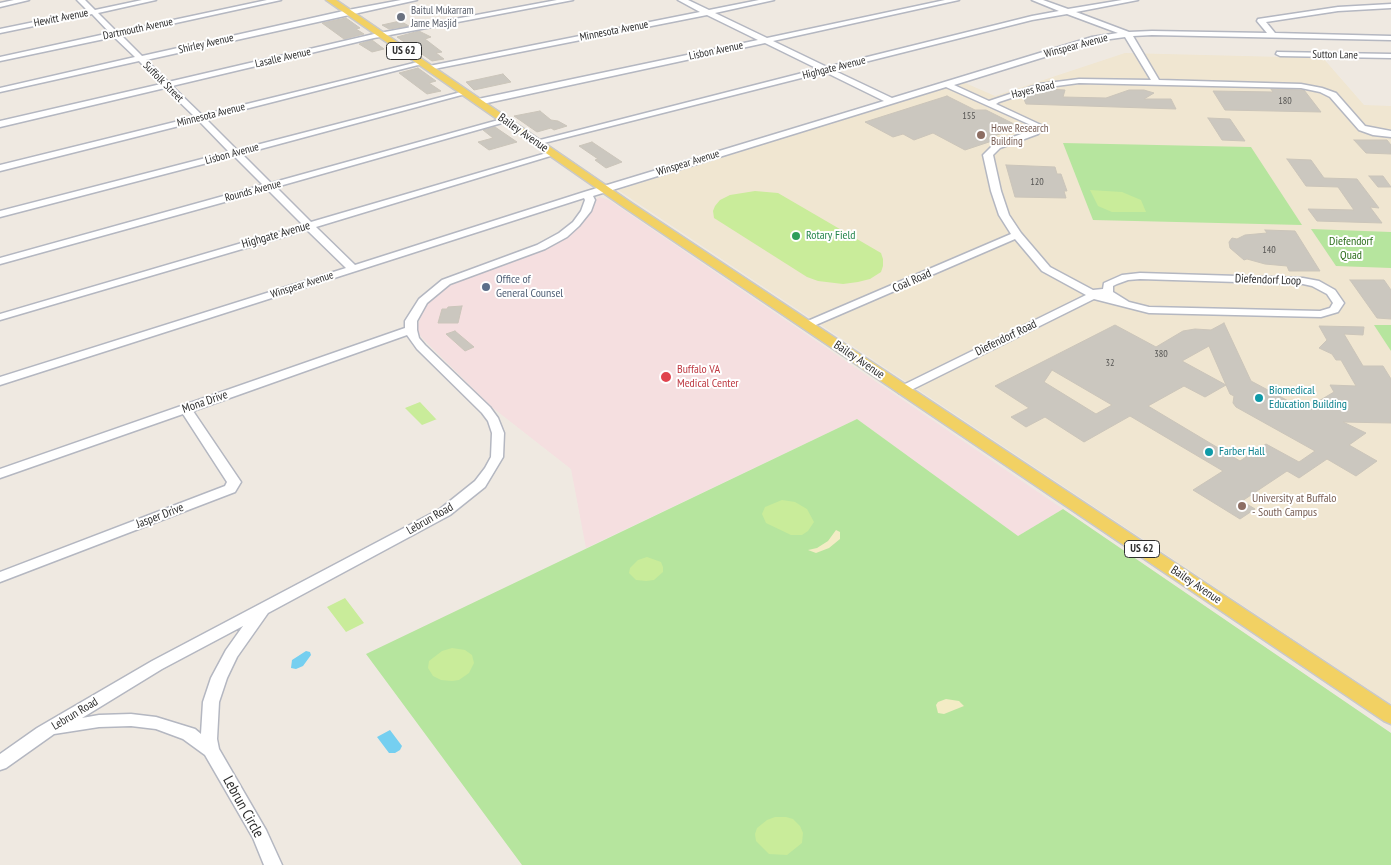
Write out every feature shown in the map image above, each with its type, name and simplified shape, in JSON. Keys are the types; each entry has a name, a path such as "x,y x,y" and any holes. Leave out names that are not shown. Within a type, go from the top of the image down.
{"main road":[{"name":"Bailey Avenue","path":"330,0 604,189 1391,716"}],"street":[{"path":"0,5 25,0"},
{"name":"Suffolk Street","path":"81,0 353,269"},
{"name":"Hewitt Avenue","path":"0,31 152,0"},
{"name":"Dartmouth Avenue","path":"0,59 277,0"},
{"name":"Shirley Avenue","path":"0,90 348,12 413,0"},
{"name":"Lasalle Avenue","path":"0,124 381,35 569,0"},
{"path":"682,0 891,101"},
{"name":"Minnesota Avenue","path":"0,168 425,65 573,38 753,0"},
{"name":"Minnesota Avenue","path":"706,11 770,0"},
{"name":"Lisbon Avenue","path":"478,102 955,0"},
{"path":"1036,0 1127,34 1156,82"},
{"name":"Highgate Avenue","path":"536,142 1066,11 1134,0"},
{"path":"1273,36 1261,21 1338,9 1391,6"},
{"name":"Winspear Avenue","path":"0,381 587,194 1083,42 1127,34 1391,38"},
{"name":"Sutton Lane","path":"1280,54 1391,56"},
{"name":"Hayes Road","path":"1125,305 1094,295 1046,269 1017,235 1000,207 988,155 997,146 1035,132 1038,127 1032,122 990,104 996,100 1032,88 1057,83 1088,81 1301,86 1316,88 1335,96 1360,126 1373,132 1391,134"},
{"path":"946,84 990,104"},
{"name":"Lisbon Avenue","path":"0,214 465,93"},
{"name":"Rounds Avenue","path":"0,261 506,121"},
{"name":"Highgate Avenue","path":"0,317 553,154"},
{"path":"411,330 411,322 416,311 431,293 453,278 541,247 563,235 576,224 586,211 590,200 587,194"},
{"name":"Coal Road","path":"807,325 1017,235"},
{"name":"Diefendorf Loop","path":"1108,285 1126,277 1140,276 1303,281 1315,284 1331,292 1339,303 1334,310 1321,314 1149,310 1125,305"},
{"path":"1108,285 1108,292 1125,305"},
{"name":"Diefendorf Road","path":"903,390 1094,295 1108,285"},
{"name":"Mona Drive","path":"0,474 411,330"},
{"name":"Lebrun Road","path":"0,762 43,733 157,665 445,512 480,484 494,463 498,445 494,421 486,410 428,356 414,339 411,330"},
{"name":"Jasper Drive","path":"0,577 230,489 234,482 232,478 186,409"},
{"name":"Lebrun Circle","path":"264,608 231,654 219,678 211,702 209,739 211,750 260,835 273,865"},
{"name":"Lebrun Circle","path":"43,733 99,721 131,720 156,723 173,728 188,734 211,750"}],"shaded area":[{"name":"University at Buffalo - South Campus","path":"1125,53 1323,58 1364,105 1391,106 1391,704 618,190 963,82 995,96"},
{"name":"Buffalo VA Medical Center","path":"600,197 609,200 1063,509 1018,536 857,419 586,548 571,469 493,408 424,340 417,328 424,307 450,284 565,238 582,223 590,213 594,200"}],"green space":[{"path":"1063,143 1251,147 1302,225 1093,220"},
{"path":"1090,190 1122,192 1141,200 1146,212 1112,212 1098,206"},
{"name":"Rotary Field","path":"755,191 778,193 881,253 883,266 881,272 870,279 858,282 843,284 818,281 807,277 714,218 713,211 720,200 730,195"},
{"name":"Diefendorf Quad","path":"1311,229 1391,232 1391,268 1336,266"},
{"path":"1374,325 1391,325 1391,351"},
{"path":"420,402 437,419 422,425 405,408"},
{"path":"857,419 1018,536 1063,509 1391,733 1391,865 522,865 366,654"},
{"path":"782,500 795,502 807,509 814,522 808,531 802,535 791,535 766,523 762,514 765,507"},
{"path":"647,557 661,562 663,572 654,580 636,580 629,573 630,568 638,560"},
{"path":"345,598 364,623 346,632 327,607"},
{"path":"452,648 465,650 472,655 474,663 469,673 459,680 452,681 441,680 433,676 428,668 429,661 442,651"},
{"path":"775,817 793,819 800,826 803,833 802,843 787,855 769,854 756,841 755,834 757,828 767,820"}],"sand":[{"path":"836,530 840,532 840,539 829,548 816,553 808,550 817,548 828,541"},
{"path":"946,699 959,701 964,706 944,714 938,713 936,705 938,702"}],"water":[{"path":"306,651 310,652 311,655 303,666 296,669 291,668 292,660"},
{"path":"390,730 402,746 395,753 389,753 377,737"}],"building":[{"path":"346,18 360,28 356,29 364,34 344,39 322,23"},
{"path":"400,21 409,26 389,29 382,25"},
{"path":"419,31 431,37 425,39 442,52 436,53 444,59 432,61 397,37"},
{"path":"372,40 384,49 372,52 359,44"},
{"path":"418,68 436,81 429,83 441,91 427,94 399,73"},
{"path":"503,74 511,82 474,90 466,82"},
{"path":"1046,89 1065,90 1063,97 1106,98 1129,90 1144,90 1154,93 1144,99 1171,99 1176,109 1026,104 1023,97"},
{"path":"1271,89 1304,90 1321,112 1225,110 1213,91 1273,92"},
{"path":"947,96 975,110 986,110 1020,127 988,138 992,141 965,150 933,133 914,140 903,134 893,137 865,122"},
{"path":"540,111 551,120 558,121 567,126 537,132 514,116"},
{"path":"1208,118 1230,119 1245,141 1222,140"},
{"path":"495,127 517,142 489,150 478,142 493,138 483,130"},
{"path":"1354,140 1387,140 1391,145 1391,154 1366,153"},
{"path":"592,142 622,162 606,168 595,160 598,159 579,146"},
{"path":"1287,159 1311,160 1324,178 1357,179 1379,208 1370,207 1382,223 1317,221 1308,209 1354,210 1338,187 1306,186"},
{"path":"1006,165 1055,167 1057,174 1061,174 1067,191 1064,191 1066,198 1015,197"},
{"path":"1369,176 1383,176 1391,187 1378,187"},
{"path":"1265,230 1295,231 1320,271 1289,271 1287,266 1244,260 1230,248 1229,242 1232,238 1237,239 1245,235 1267,233"},
{"path":"1350,280 1384,280 1391,290 1391,319 1377,318"},
{"path":"462,306 458,323 438,323 442,309"},
{"path":"1224,323 1251,381 1294,404 1303,402 1312,405 1334,392 1330,385 1356,386 1341,360 1336,360 1332,354 1319,348 1327,340 1319,326 1364,327 1363,335 1344,334 1363,366 1383,366 1391,379 1391,423 1343,422 1366,433 1349,445 1377,461 1356,476 1327,459 1299,478 1287,471 1242,501 1255,509 1240,519 1193,490 1223,471 1130,416 1084,442 1045,417 1026,427 1011,417 1029,408 995,386 1115,325 1156,347 1183,331 1195,329 1211,330","holes":["1209,346 1226,385 1182,361","1052,370 1112,405 1096,414 1044,382","1226,385 1230,394 1234,396 1233,403 1236,407 1315,451 1299,462 1266,444 1240,461 1148,406 1184,386 1205,397"]},
{"path":"455,331 474,347 465,351 446,334"}],"place":[{"name":"Baitul Mukarram Jame Masjid","path":"401,17"},
{"name":"Howe Research Building","path":"981,135"},
{"name":"Rotary Field","path":"796,236"},
{"name":"Office of General Counsel","path":"486,287"},
{"name":"Buffalo VA Medical Center","path":"666,377"},
{"name":"Biomedical Education Building","path":"1259,398"},
{"name":"Farber Hall","path":"1209,452"},
{"name":"University at Buffalo - South Campus","path":"1242,506"}]}
